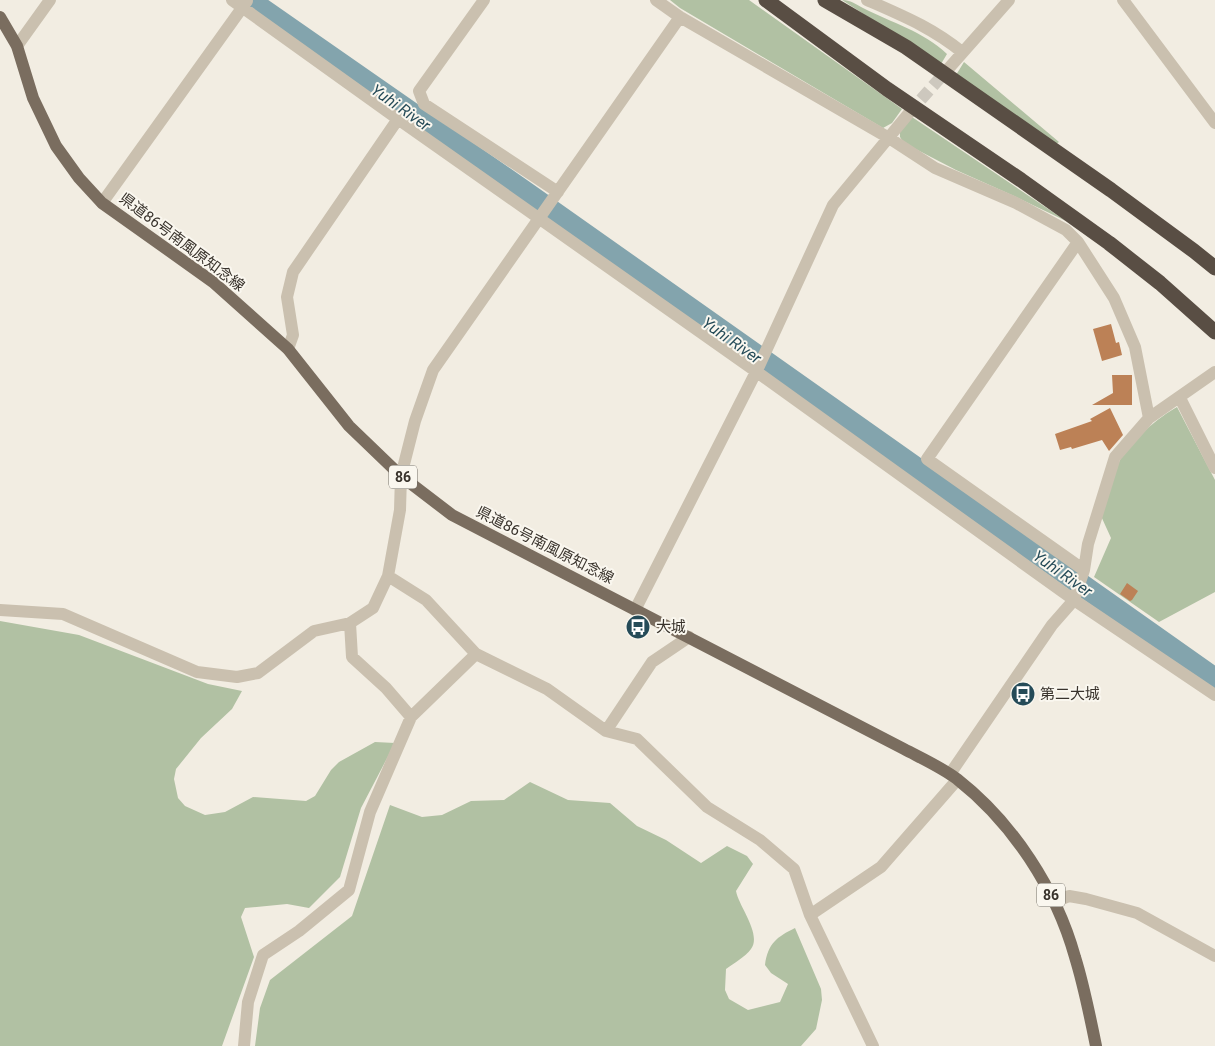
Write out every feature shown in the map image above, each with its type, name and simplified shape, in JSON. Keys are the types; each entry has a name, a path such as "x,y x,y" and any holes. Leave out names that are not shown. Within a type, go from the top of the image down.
{"highway":[{"path":"766,0 880,84 1109,243 1160,283 1210,325 1215,332"},
{"path":"825,0 906,47 1111,190 1215,268"}],"main road":[{"name":"県道86号南風原知念線","path":"0,16 17,46 33,98 56,146 79,178 102,203 213,282 288,349 349,426 401,476 452,514 904,749 954,777 988,808 1013,835 1055,902 1075,956 1096,1046"}],"street":[{"path":"17,46 50,0"},
{"path":"484,0 419,92 424,104 558,192"},
{"path":"656,0 680,17 889,138 935,168 1016,203 1066,230 1078,242 1114,298 1135,348 1149,418"},
{"path":"867,0 921,24 962,52"},
{"path":"949,68 1009,0"},
{"path":"1123,0 1215,123"},
{"path":"102,203 242,3 398,119 540,220 760,364 1075,597 1215,695"},
{"path":"0,610 63,614 197,672 237,677 258,673 314,631 350,623 373,608 388,576 400,510 401,476 415,421 433,370 540,220 680,17"},
{"path":"635,610 760,364 833,205 909,113"},
{"path":"288,349 293,335 287,297 293,272 398,119"},
{"path":"1078,242 927,459 1084,572"},
{"path":"810,915 881,867 954,777 1052,625 1075,597 1084,572 1088,544 1115,457 1149,418 1215,372"},
{"path":"1180,398 1215,468"},
{"path":"388,576 426,600 476,654 547,689 606,732 637,739 707,807 760,840 794,869 810,915 873,1046"},
{"path":"350,623 352,657 386,688 411,717"},
{"path":"606,732 652,662 689,637"},
{"path":"244,1046 248,1002 263,955 299,931 350,890 370,812 411,717 476,654"},
{"path":"1055,902 1069,896 1137,913 1215,956"}],"green space":[{"path":"670,0 749,0 902,109 892,123 883,128 680,8"},
{"path":"842,0 853,2 918,33 947,54 941,64"},
{"path":"964,62 1059,142 1056,144 956,75"},
{"path":"912,117 1066,221 956,170 904,143 900,137 900,131"},
{"path":"1177,407 1215,480 1215,592 1159,622 1094,577 1111,538 1101,516 1120,460 1145,430"},
{"path":"0,621 79,635 208,684 242,691 232,709 201,738 176,769 174,779 178,798 185,806 205,815 225,812 253,797 306,801 315,796 331,770 339,762 375,742 395,743 361,808 340,877 309,908 287,904 245,908 241,917 254,957 222,1046 0,1046"},
{"path":"530,782 568,800 610,803 637,826 666,840 701,863 727,846 747,856 753,864 736,891 752,928 754,943 746,955 726,969 725,990 729,999 748,1010 780,1002 788,984 771,973 765,965 766,957 771,946 778,938 795,928 821,989 822,1000 816,1029 801,1046 255,1046 260,1008 270,980 352,916 390,805 422,817 442,815 471,801 504,800"}],"building":[{"path":"1111,324 1116,343 1119,342 1122,355 1102,361 1093,329"},
{"path":"1112,375 1132,375 1132,405 1092,405 1113,393"},
{"path":"1110,408 1123,435 1109,451 1102,440 1072,449 1071,447 1060,450 1055,434 1092,421 1090,419"},
{"path":"1127,583 1138,591 1130,601 1120,594"}],"waterway":[{"name":"Yuhi River","path":"249,0 525,192 1215,679"}],"tunnel":[{"path":"909,113 949,68"}],"place":[{"name":"大城","path":"638,627"},
{"name":"第二大城","path":"1023,694"}]}
